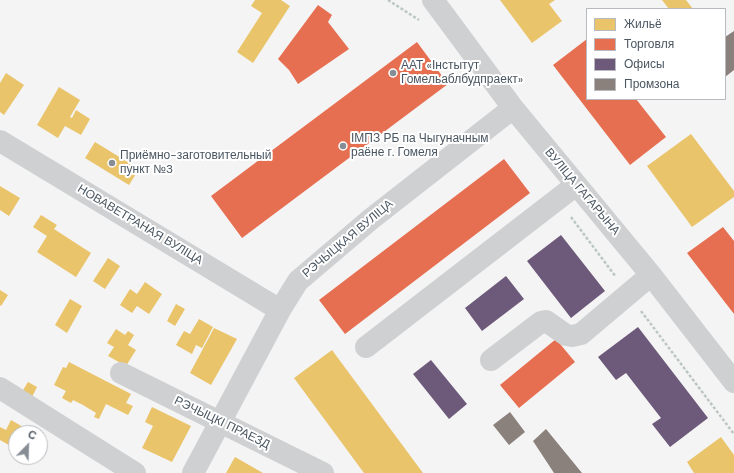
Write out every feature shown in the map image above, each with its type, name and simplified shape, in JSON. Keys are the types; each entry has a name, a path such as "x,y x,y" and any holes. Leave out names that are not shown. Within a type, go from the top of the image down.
{"street":[{"name":"ВУЛІЦА ГАГАРЫНА","path":"433,0 513,108 651,275 734,382"},
{"name":"РЭЧЫЦКАЯ ВУЛІЦА","path":"193,473 280,310 298,281 371,219 513,108"},
{"name":"НОВАВЕТРАНАЯ ВУЛІЦА","path":"0,141 280,310"},
{"path":"366,347 576,184"},
{"path":"491,360 541,322 546,321 566,335 572,336 581,334 651,275"},
{"name":"РЭЧЫЦКІ ПРАЕЗД","path":"121,373 323,473"},
{"path":"0,388 135,473"}],"building: Жильё":[{"path":"255,0 281,0 290,6 253,63 237,52 262,13 251,6"},
{"path":"500,0 555,0 549,4 562,21 532,43"},
{"path":"662,0 686,0 692,8 668,8"},
{"path":"6,73 24,85 4,115 0,112 0,83"},
{"path":"59,87 80,100 70,117 72,118 76,110 90,119 81,135 65,126 58,138 37,125"},
{"path":"691,134 734,191 734,197 692,227 647,166"},
{"name":"Приёмно-заготовительный пункт №3","path":"95,142 139,169 129,185 85,158"},
{"path":"0,186 20,198 9,216 0,210"},
{"path":"41,215 57,225 54,229 91,253 76,277 37,252 47,236 33,227"},
{"path":"108,258 120,266 105,289 93,281"},
{"path":"145,282 162,294 149,314 137,306 132,313 120,305 130,289 137,294"},
{"path":"0,290 8,295 1,306 0,305"},
{"path":"70,299 82,306 67,333 55,325"},
{"path":"176,304 185,309 175,326 167,321"},
{"path":"199,319 213,327 202,348 196,345 192,354 176,345 184,331 190,334"},
{"path":"214,328 237,339 211,385 190,373"},
{"path":"116,329 125,335 128,331 134,335 128,345 136,350 126,366 108,356 114,347 107,343"},
{"path":"332,350 423,473 364,473 294,378"},
{"path":"69,362 131,394 126,403 133,406 128,415 106,404 99,419 94,417 96,413 83,405 73,400 71,403 62,398 66,391 54,385 63,367 66,368"},
{"path":"28,382 37,387 30,401 20,395"},
{"path":"152,407 191,426 172,462 142,448 153,426 145,422"},
{"path":"11,420 20,425 8,425"},
{"path":"8,426 8,444 0,440 0,427 6,430"},
{"path":"721,437 734,455 734,473 694,473 687,462"},
{"path":"235,457 263,473 226,473"}],"building: Торговля":[{"path":"318,5 332,15 328,22 349,49 298,84 289,70 278,59"},
{"path":"586,40 586,100 637,100 666,137 630,165 553,65"},
{"path":"417,42 448,84 242,238 211,196"},
{"path":"504,159 530,193 345,334 319,300"},
{"path":"723,227 734,241 734,314 687,253"},
{"path":"556,339 575,362 519,408 500,385"}],"building: Офисы":[{"path":"561,235 605,291 571,318 527,261"},
{"path":"506,276 524,299 482,331 465,308"},
{"path":"638,327 708,418 670,447 652,424 661,418 626,373 616,380 598,357"},
{"path":"431,360 467,404 449,419 413,374"}],"building: Промзона":[{"path":"734,31 734,70 726,76 726,36"},
{"path":"510,412 525,432 509,445 493,425"},
{"path":"546,429 582,473 554,473 533,441"}],"place":[{"name":"ААТ «Інстытут Гомельаблбудпраект»","path":"393,73"},
{"name":"ІМПЗ РБ па Чыгуначным раёне г. Гомеля","path":"343,146"},
{"name":"Приёмно-заготовительный пункт №3","path":"112,163"}]}
